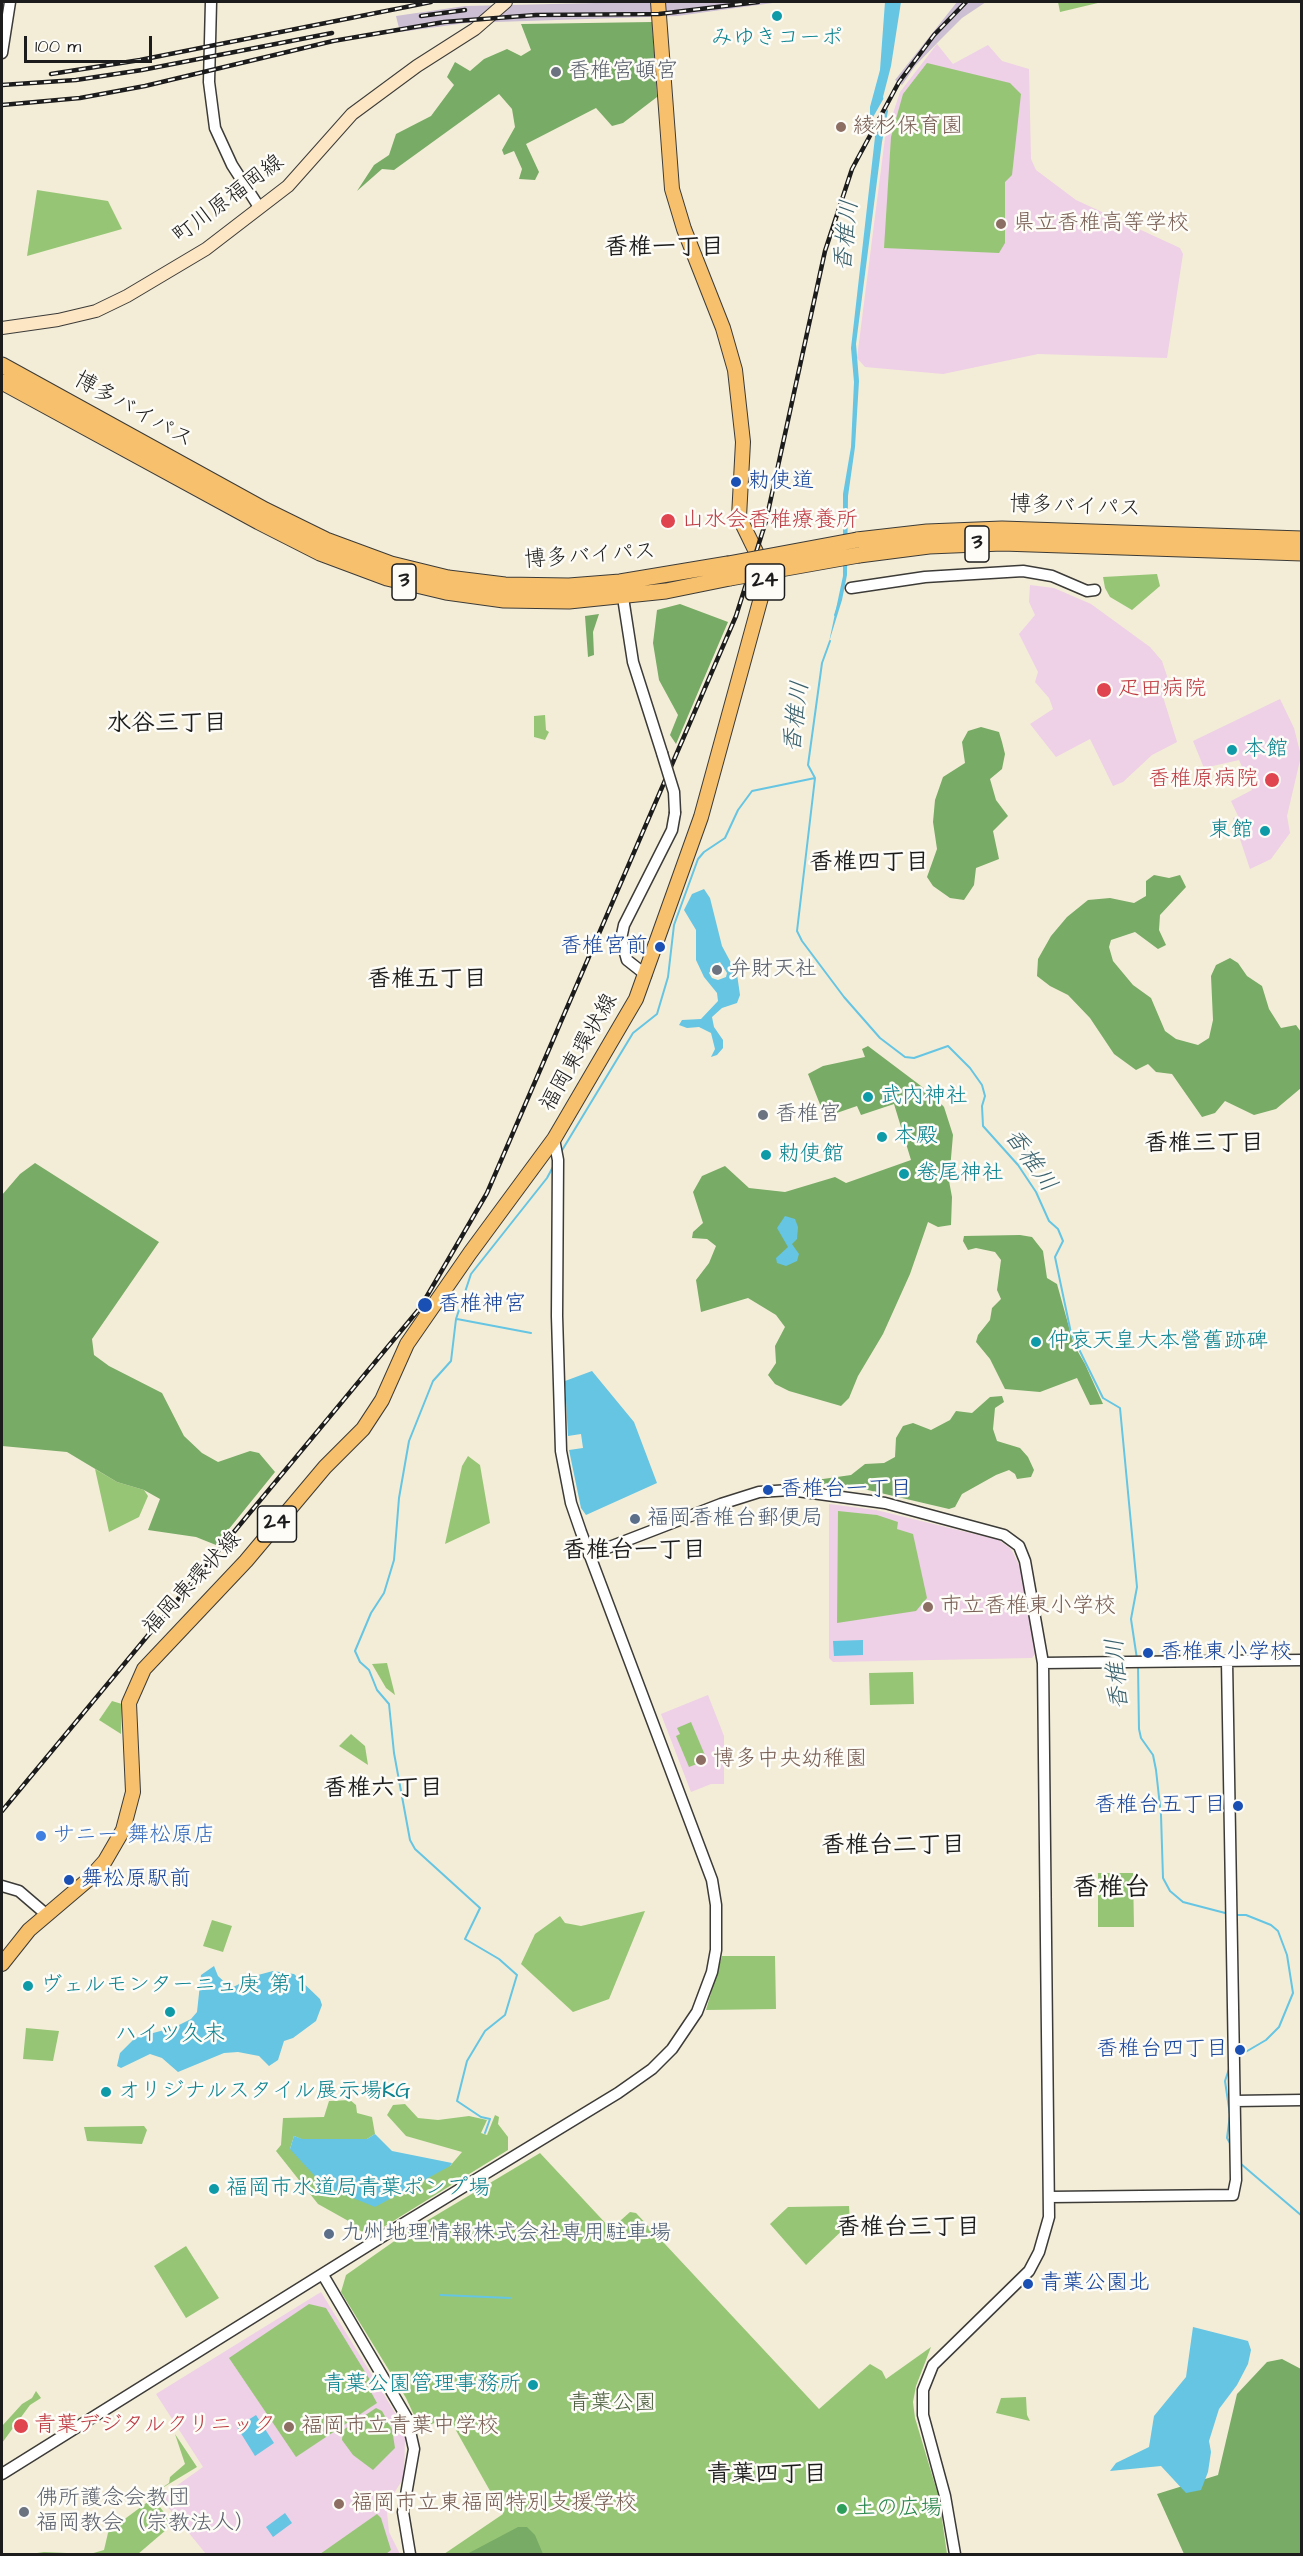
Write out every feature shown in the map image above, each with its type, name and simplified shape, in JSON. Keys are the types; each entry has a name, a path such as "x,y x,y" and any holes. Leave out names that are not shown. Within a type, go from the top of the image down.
{"highway":[{"name":"博多バイパス","path":"2,365 285,520 326,540 391,564 448,578 505,585 621,590"},
{"name":"博多バイパス","path":"2,382 320,553 387,578 446,592 504,600 569,601 927,532 1002,529 1302,539"},
{"name":"博多バイパス","path":"858,547 1002,543 1302,553"}],"main road":[{"name":"町川原福岡線","path":"2,328 58,320 107,306 206,249 288,186 352,114 417,66 475,29 506,2"},
{"name":"福岡東環状線","path":"2,1964 13,1947 89,1879 105,1861 123,1830 133,1792 129,1703 144,1669 246,1561 326,1467 363,1429 382,1400 407,1344 470,1253 554,1139 636,999 701,817 765,582 759,558 739,517 743,442 735,370 723,328 684,229 672,189 658,2"}],"street":[{"path":"2,53 10,2"},
{"path":"211,2 209,82 215,128 232,165 259,207"},
{"path":"851,588 880,586 925,577 1023,571 1052,576 1088,591 1095,590"},
{"path":"621,590 633,662 674,792 675,813 665,847 642,886 622,932 623,951 627,960 646,975"},
{"path":"2,2474 618,2094 652,2069 685,2032 707,1987 716,1950 717,1934 712,1880 589,1555 571,1503 561,1451 557,1316 558,1160 554,1139"},
{"path":"589,1555 759,1492 811,1492 885,1503 1012,1539 1026,1561 1043,1663 1050,2197 1044,2236 1029,2271 933,2365 923,2390 923,2415 945,2496 955,2554"},
{"path":"1050,2197 1233,2195 1236,2180 1227,1660"},
{"path":"1043,1663 1302,1660"},
{"path":"2,1886 20,1891 47,1915"},
{"path":"1235,2101 1302,2100"},
{"path":"323,2275 407,2418 414,2449 403,2512 410,2554"}],"shaded area":[{"path":"780,2 677,16 466,23 400,32 396,16 465,6"},
{"path":"957,2 986,2 962,18 915,66 902,85 895,80"},
{"name":"県立香椎高等学校","path":"937,44 953,64 988,45 1002,61 1029,69 1031,159 1036,170 1076,200 1180,248 1183,254 1167,358 1038,354 943,374 865,367 857,358 885,138 900,92"},
{"name":"疋田病院","path":"1030,585 1054,588 1091,604 1150,647 1162,661 1168,679 1164,700 1177,742 1152,755 1123,782 1113,786 1090,739 1056,757 1030,724 1053,709 1049,698 1035,682 1038,672 1019,634 1035,615 1029,602"},
{"name":"香椎原病院","path":"1280,699 1294,728 1301,756 1287,816 1290,833 1271,859 1250,869 1233,818 1238,816 1231,801 1252,790 1239,760 1204,768 1193,741"},
{"name":"市立香椎東小学校","path":"829,1504 876,1510 999,1540 1011,1549 1021,1569 1036,1653 1032,1658 833,1662 829,1658"},
{"name":"博多中央幼稚園","path":"708,1695 724,1736 724,1784 711,1784 691,1792 661,1714"},
{"name":"福岡市立青葉中学校","path":"321,2292 397,2416 405,2437 404,2477 393,2495 387,2512 389,2532 400,2554 206,2554 162,2500 165,2494 203,2467 156,2394"}],"green space":[{"path":"1058,2 1102,2 1060,12"},
{"path":"652,22 657,97 623,123 612,126 596,108 526,144 539,172 535,180 519,179 522,169 514,151 504,155 502,150 515,127 512,109 499,94 394,170 382,169 357,191 374,165 389,155 396,134 431,116 454,85 447,77 455,62 470,71 484,59 507,49 521,56 531,50 521,24"},
{"path":"927,63 1010,83 1021,94 1012,175 1005,182 1005,243 999,253 884,248 891,137 903,94"},
{"path":"37,190 108,201 122,229 27,256"},
{"path":"1157,574 1160,586 1132,610 1110,597 1103,577"},
{"path":"680,604 728,622 676,744 670,735 678,715 659,680 653,643 657,610"},
{"path":"599,614 593,632 594,655 588,657 585,616"},
{"path":"545,715 546,730 549,732 545,740 534,737 534,716"},
{"path":"981,727 999,732 1005,754 1002,769 990,779 996,800 1008,816 993,831 999,859 976,868 974,885 964,900 950,898 933,886 927,877 937,849 933,822 935,800 943,777 965,763 962,742 968,731"},
{"path":"1154,875 1169,878 1180,875 1186,887 1160,915 1159,930 1166,945 1158,949 1135,932 1111,940 1109,947 1113,961 1133,985 1151,998 1165,1031 1176,1039 1198,1045 1209,1038 1213,1020 1211,976 1216,965 1230,958 1238,963 1247,976 1262,986 1269,1009 1281,1028 1296,1025 1301,1032 1301,1088 1276,1109 1254,1115 1225,1101 1215,1113 1202,1117 1172,1074 1156,1072 1148,1064 1136,1070 1114,1054 1090,1018 1068,995 1037,976 1038,959 1051,936 1067,917 1088,900 1110,898 1134,903 1146,896 1146,881"},
{"path":"868,1046 933,1095 944,1107 953,1135 949,1181 952,1197 951,1225 938,1227 928,1222 910,1274 883,1334 858,1376 849,1398 841,1406 789,1391 775,1384 768,1375 776,1363 775,1346 785,1327 776,1315 748,1298 701,1312 696,1280 709,1263 716,1246 707,1239 692,1238 693,1232 703,1223 693,1192 702,1176 725,1166 749,1188 785,1192 835,1177 846,1183 911,1160 894,1104 861,1115 857,1106 825,1117 808,1074 823,1066 865,1057 862,1049"},
{"path":"35,1163 159,1242 92,1339 94,1355 109,1366 162,1393 184,1436 202,1453 218,1462 250,1451 259,1453 275,1472 216,1545 196,1537 148,1530 160,1499 144,1490 117,1482 67,1452 2,1446 2,1195 20,1174"},
{"path":"1020,1235 1032,1237 1043,1251 1047,1278 1057,1284 1074,1345 1103,1404 1090,1405 1077,1378 1040,1392 1005,1389 990,1359 976,1342 978,1335 990,1320 992,1308 1001,1299 997,1290 1001,1260 995,1252 976,1248 968,1250 963,1241 964,1236"},
{"path":"1002,1396 1004,1402 995,1408 993,1429 997,1441 1020,1448 1028,1457 1034,1470 1031,1477 1017,1479 1015,1474 1009,1470 996,1475 962,1494 955,1507 949,1509 855,1487 822,1484 816,1480 851,1475 865,1464 884,1463 895,1457 896,1438 903,1426 913,1423 931,1430 950,1420 956,1411 972,1413 990,1397"},
{"path":"468,1456 480,1465 490,1523 445,1544 462,1466"},
{"path":"95,1469 117,1482 144,1490 148,1496 139,1517 109,1532"},
{"path":"838,1511 877,1515 898,1522 897,1529 913,1534 927,1598 916,1611 837,1623"},
{"path":"387,1663 395,1695 386,1688 372,1664"},
{"path":"913,1672 914,1704 870,1705 869,1673"},
{"path":"112,1701 122,1704 121,1734 99,1720"},
{"path":"691,1722 707,1760 689,1767 676,1736 680,1734 677,1728"},
{"path":"351,1734 365,1746 368,1765 339,1746"},
{"path":"1098,1873 1133,1873 1134,1927 1098,1927"},
{"path":"645,1911 609,1999 573,2012 521,1964 535,1934 560,1916 565,1923 581,1926"},
{"path":"212,1920 232,1926 223,1952 203,1946"},
{"path":"722,1956 775,1956 776,2009 706,2010"},
{"path":"26,2028 59,2031 53,2061 23,2059"},
{"path":"350,2100 356,2105 357,2113 372,2117 375,2134 367,2139 301,2139 294,2136 290,2149 450,2166 462,2152 406,2136 387,2115 393,2105 405,2104 418,2118 438,2120 469,2116 487,2120 481,2133 487,2135 495,2115 499,2117 498,2124 508,2137 508,2150 377,2231 365,2235 352,2223 318,2204 276,2151 281,2145 283,2118 324,2117 329,2101"},
{"path":"144,2126 147,2130 142,2144 87,2141 84,2127"},
{"name":"青葉公園","path":"540,2153 611,2229 630,2212 636,2213 819,2409 870,2364 882,2371 886,2379 931,2347 916,2386 913,2402 915,2418 939,2498 947,2554 444,2554 503,2514 449,2418 420,2428 406,2398 341,2292 346,2275 403,2235"},
{"path":"849,2206 850,2223 806,2265 770,2224 788,2207"},
{"path":"186,2246 219,2298 186,2318 154,2266"},
{"path":"309,2304 326,2308 370,2380 366,2383 377,2403 296,2457 229,2358"},
{"path":"1282,2359 1301,2369 1301,2554 1184,2554 1157,2494 1218,2475 1237,2394 1267,2362"},
{"path":"36,2391 41,2398 30,2405 2,2443 2,2426 22,2404 32,2398"},
{"path":"1026,2397 1027,2415 1030,2421 996,2413 1001,2398"},
{"path":"376,2408 382,2411 392,2429 395,2448 373,2470 353,2455 342,2440 343,2430"},
{"path":"175,2434 197,2467 154,2493 169,2483 170,2477 185,2464"},
{"path":"153,2498 173,2524 138,2554 90,2554 104,2550 111,2520 122,2521"},
{"path":"377,2514 381,2518 391,2550 386,2554 320,2554"},
{"path":"518,2527 527,2527 535,2535 543,2554 467,2554"},
{"path":"44,2552 90,2554 30,2554"}],"water":[{"path":"885,2 901,2 891,66 883,97 888,111 856,344 859,381 855,447 848,496 847,575 829,642 843,576 843,494 851,447 854,382 851,348 875,137 870,121 870,107 880,70"},
{"path":"704,889 710,898 722,946 737,974 740,995 737,1003 722,1008 712,1017 714,1027 723,1040 723,1048 717,1055 711,1057 715,1049 711,1033 699,1027 687,1028 679,1025 682,1020 701,1019 718,1001 717,993 704,977 696,960 696,930 684,910 692,894","holes":["720,962 727,973 726,977 718,980 712,978 709,973 715,964"]},
{"path":"785,1216 795,1219 798,1227 797,1239 792,1244 799,1254 797,1261 786,1266 777,1263 776,1258 788,1247 777,1228"},
{"path":"592,1371 634,1422 657,1483 586,1515 581,1508 569,1450 583,1448 581,1434 568,1436 565,1381"},
{"path":"863,1640 863,1655 834,1656 833,1641"},
{"path":"214,1966 218,1976 231,1988 258,1975 273,1971 294,1974 320,1999 322,2005 316,2021 293,2038 284,2041 278,2060 269,2066 259,2056 238,2052 224,2053 178,2072 162,2058 150,2054 121,2068 117,2066 120,2053 135,2038 175,2027 191,2019 197,2012 201,1975"},
{"path":"375,2134 392,2151 452,2163 375,2207 324,2186 290,2149 294,2136 302,2139 367,2139"},
{"path":"1193,2327 1248,2341 1251,2350 1248,2364 1237,2385 1219,2409 1209,2441 1211,2452 1208,2472 1201,2490 1186,2493 1161,2466 1110,2471 1116,2463 1149,2447 1154,2416 1186,2377"},
{"path":"256,2415 274,2443 255,2456 237,2427"},
{"path":"285,2513 292,2523 273,2537 266,2527"}],"pier":[{"path":"889,89 887,97 889,105 872,140 868,126"}],"waterway":[{"name":"香椎川","path":"835,615 839,603"},
{"name":"香椎川","path":"830,641 822,663 808,765 815,778 797,931 844,997 880,1038 905,1057 914,1058 948,1046 970,1068 982,1085 985,1096 982,1106 983,1126 1018,1165 1036,1192 1049,1221 1058,1229 1063,1241 1055,1257 1071,1333 1103,1398 1120,1408 1137,1587 1131,1619 1137,1659"},
{"path":"561,1152 633,1033 657,1014 668,977 674,925 698,859 704,852 725,838 738,810 752,791 815,778"},
{"path":"485,2133 490,2119 481,2117 457,2101 467,2061 485,2031 505,2015 517,1975 499,1959 465,1939 480,1908 415,1849 410,1840 394,1753 389,1704 377,1690 369,1670 360,1662 355,1651 371,1613 384,1593 394,1560 399,1498 409,1441 433,1381 451,1361 456,1319 471,1274 547,1178 554,1165"},
{"path":"457,1319 531,1333"},
{"name":"香椎川","path":"1138,1665 1139,1729 1141,1738 1153,1755 1156,1770 1161,1815 1163,1878 1170,1891 1183,1902 1229,1914"},
{"name":"香椎川","path":"1235,1915 1246,1915 1271,1925 1278,1931 1287,1955 1293,1993 1279,2027 1266,2040 1237,2057"},
{"name":"香椎川","path":"1229,2069 1225,2081 1230,2115 1227,2138 1231,2145"},
{"name":"香椎川","path":"1241,2164 1302,2216"},
{"path":"440,2295 510,2298"}],"railway":[{"path":"51,74 140,60 431,2"},
{"path":"2,105 80,98 145,86 333,41 444,22 536,15 659,14 758,2"},
{"path":"2,1811 420,1308 487,1193 736,616 766,521 825,251 852,169 899,82 934,35 966,2"},
{"path":"421,16 465,10"},
{"path":"2,85 76,80 142,70 332,33"}],"place":[{"name":"みゆきコーポ","path":"777,16"},
{"name":"香椎宮頓宮","path":"556,72"},
{"name":"綾杉保育園","path":"841,127"},
{"name":"県立香椎高等学校","path":"1001,224"},
{"name":"勅使道","path":"736,482"},
{"name":"山水会香椎療養所","path":"668,521"},
{"name":"疋田病院","path":"1104,690"},
{"name":"本館","path":"1232,750"},
{"name":"香椎原病院","path":"1272,780"},
{"name":"東館","path":"1265,831"},
{"name":"香椎宮前","path":"660,947"},
{"name":"弁財天社","path":"717,970"},
{"name":"武內神社","path":"868,1097"},
{"name":"香椎宮","path":"763,1115"},
{"name":"本殿","path":"882,1137"},
{"name":"勅使館","path":"766,1155"},
{"name":"卷尾神社","path":"904,1174"},
{"name":"香椎神宮","path":"425,1305"},
{"name":"仲哀天皇大本營舊跡碑","path":"1036,1342"},
{"name":"香椎台一丁目","path":"768,1490"},
{"name":"福岡香椎台郵便局","path":"635,1519"},
{"name":"市立香椎東小学校","path":"928,1607"},
{"name":"香椎東小学校","path":"1148,1653"},
{"name":"博多中央幼稚園","path":"701,1760"},
{"name":"香椎台五丁目","path":"1238,1806"},
{"name":"サニー 舞松原店","path":"41,1836"},
{"name":"舞松原駅前","path":"69,1880"},
{"name":"ヴェルモンターニュ庚 第１","path":"28,1986"},
{"name":"ハイツ久末","path":"170,2012"},
{"name":"香椎台四丁目","path":"1240,2050"},
{"name":"オリジナルスタイル展示場KG","path":"106,2092"},
{"name":"福岡市水道局青葉ポンプ場","path":"214,2189"},
{"name":"九州地理情報株式会社専用駐車場","path":"329,2234"},
{"name":"青葉公園北","path":"1028,2284"},
{"name":"青葉公園管理事務所","path":"533,2385"},
{"name":"青葉デジタルクリニック","path":"21,2426"},
{"name":"福岡市立青葉中学校","path":"289,2427"},
{"name":"福岡市立東福岡特別支援学校","path":"339,2504"},
{"name":"土の広場","path":"842,2509"},
{"name":"佛所護念会教団 福岡教会（宗教法人）","path":"24,2512"}],"district":[{"name":"香椎一丁目","path":"664,249"},
{"name":"水谷三丁目","path":"167,725"},
{"name":"香椎四丁目","path":"869,864"},
{"name":"香椎五丁目","path":"427,981"},
{"name":"香椎三丁目","path":"1204,1145"},
{"name":"香椎台一丁目","path":"634,1552"},
{"name":"香椎六丁目","path":"383,1790"},
{"name":"香椎台二丁目","path":"893,1847"},
{"name":"香椎台","path":"1111,1890"},
{"name":"香椎台三丁目","path":"908,2229"},
{"name":"青葉四丁目","path":"767,2476"}]}
